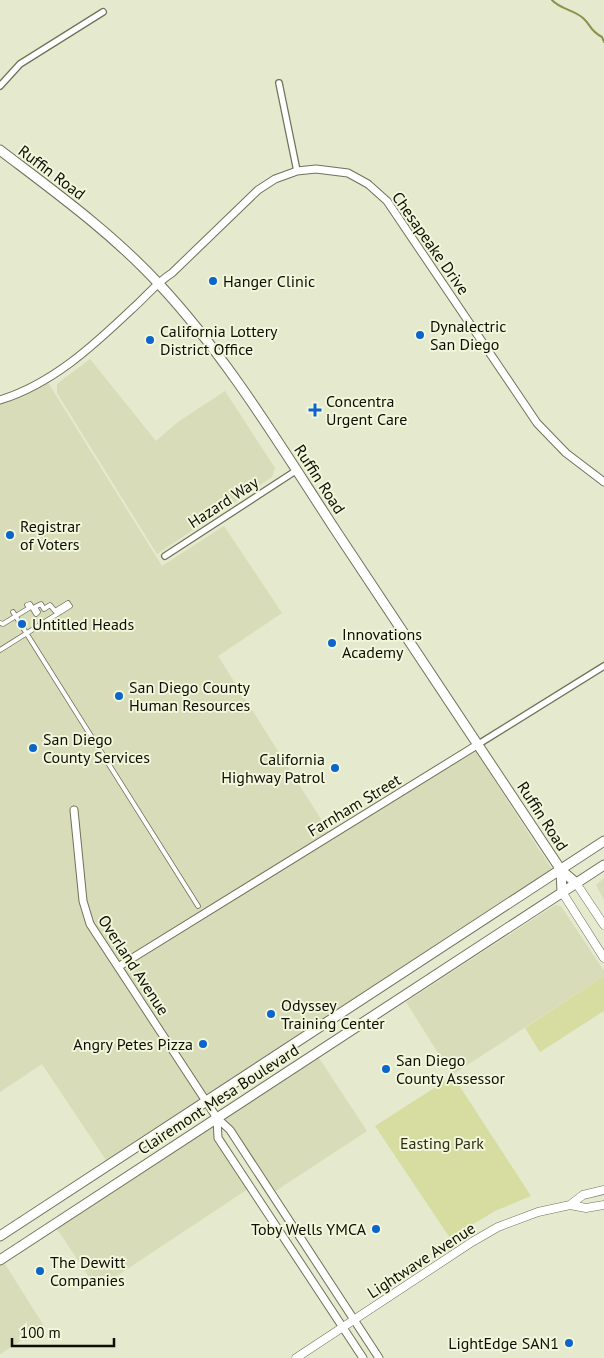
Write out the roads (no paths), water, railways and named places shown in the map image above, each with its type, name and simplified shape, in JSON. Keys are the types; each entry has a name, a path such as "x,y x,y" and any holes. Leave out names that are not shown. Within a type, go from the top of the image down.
{"main road":[{"name":"Ruffin Road","path":"0,150 80,211 158,282 202,333 297,470 560,870 576,883 604,925"},
{"name":"Clairemont Mesa Boulevard","path":"0,1236 604,841"},
{"name":"Clairemont Mesa Boulevard","path":"0,1260 604,865"},
{"name":"Ruffin Road","path":"560,870 562,892 604,958"},
{"name":"Lightwave Avenue","path":"570,1205 583,1195 604,1190"},
{"name":"Lightwave Avenue","path":"296,1358 472,1242 498,1227 538,1212 570,1205 586,1208 604,1204"}],"street":[{"path":"0,86 20,64 103,12"},
{"path":"279,83 297,171"},
{"name":"Chesapeake Drive","path":"0,400 32,386 74,361 145,297 158,282 172,272 258,190 275,179 297,171 316,170 348,173 368,184 387,201 537,423 566,453 604,482"},
{"name":"Hazard Way","path":"165,556 297,470"},
{"path":"0,623 2,624 14,614 29,608 27,605 30,604 36,614 38,612 35,607 40,604 44,609 50,605 54,611 68,603 70,606 0,650"},
{"path":"14,614 198,906"},
{"name":"Farnham Street","path":"118,967 604,666"},
{"name":"Overland Avenue","path":"74,810 86,914 90,924 217,1118 230,1130 379,1358"},
{"name":"Overland Avenue","path":"217,1118 218,1138 363,1358"}],"waterway":[{"path":"552,0 583,18 602,37 604,42"}],"place":[{"name":"Hanger Clinic","path":"213,281"},
{"name":"Dynalectric San Diego","path":"420,335"},
{"name":"California Lottery District Office","path":"150,340"},
{"name":"Concentra Urgent Care","path":"315,410"},
{"name":"Registrar of Voters","path":"10,535"},
{"name":"Untitled Heads","path":"22,624"},
{"name":"Innovations Academy","path":"332,643"},
{"name":"San Diego County Human Resources","path":"119,696"},
{"name":"San Diego County Services","path":"33,748"},
{"name":"California Highway Patrol","path":"335,768"},
{"name":"Odyssey Training Center","path":"271,1014"},
{"name":"Angry Petes Pizza","path":"203,1044"},
{"name":"San Diego County Assessor","path":"386,1069"},
{"name":"Toby Wells YMCA","path":"376,1229"},
{"name":"The Dewitt Companies","path":"40,1271"},
{"name":"LightEdge SAN1","path":"569,1343"}],"park label":[{"name":"Easting Park","path":"442,1143"}]}
